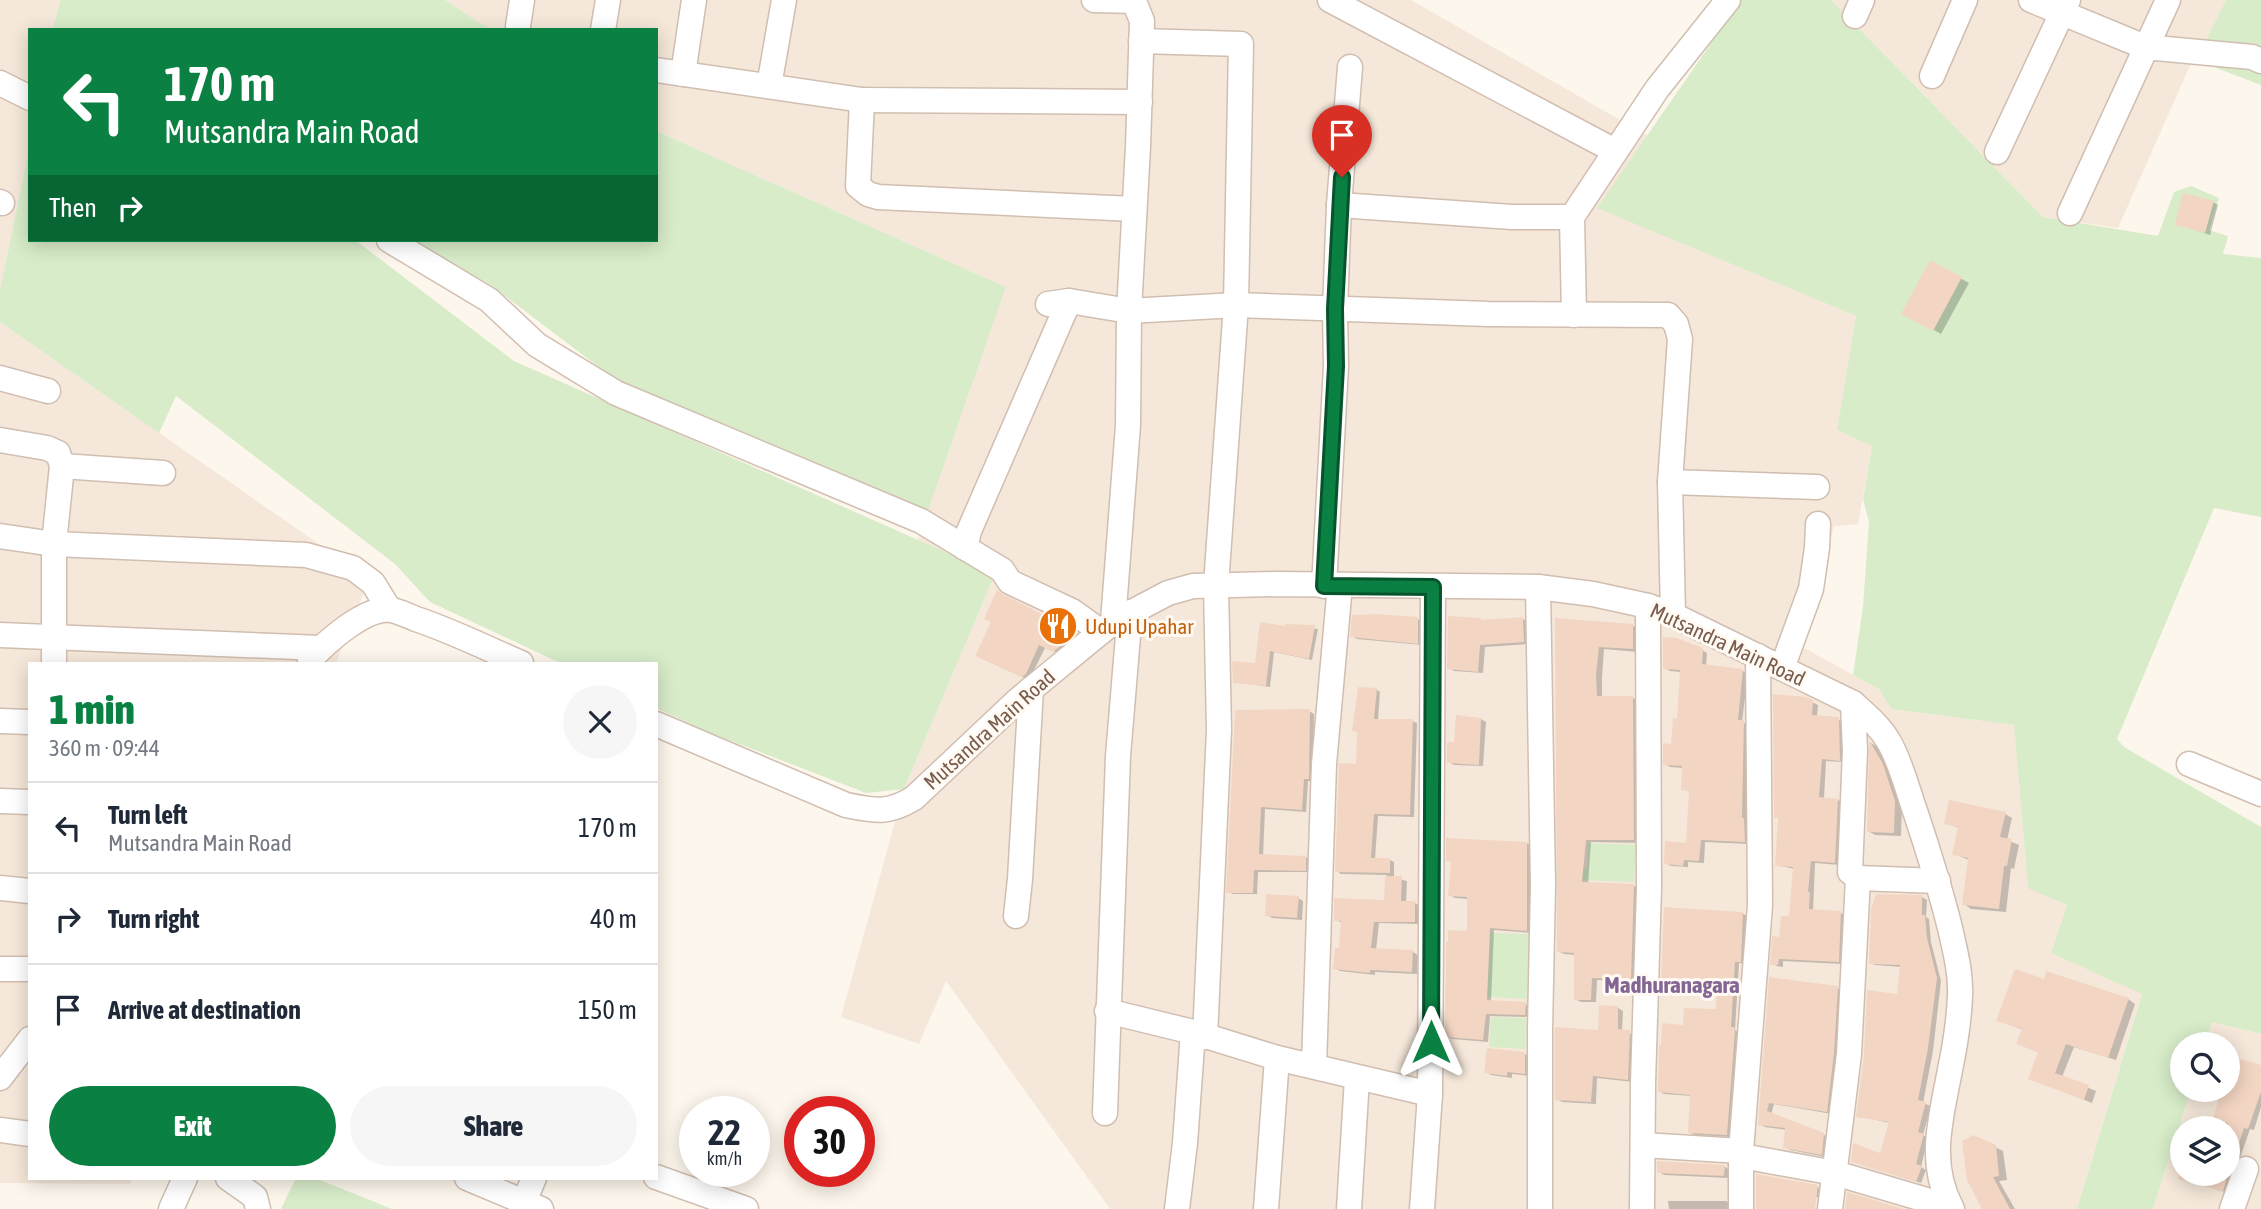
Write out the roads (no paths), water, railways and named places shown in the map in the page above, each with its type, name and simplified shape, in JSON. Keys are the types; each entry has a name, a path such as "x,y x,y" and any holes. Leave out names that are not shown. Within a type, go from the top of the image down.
{"street":[{"path":"518,26 522,0"},
{"path":"603,28 608,0"},
{"path":"683,74 694,0"},
{"path":"769,86 784,0"},
{"path":"1094,0 1134,1 1142,21 1129,311 1128,425 1115,622 1118,756 1105,1113"},
{"path":"1330,0 1615,150"},
{"path":"1574,314 1572,217 1657,89 1728,0"},
{"path":"1931,76 1965,0"},
{"path":"2031,0 2065,7 2145,47 2252,57 2261,61"},
{"path":"2070,213 2168,0"},
{"path":"1997,152 2065,7"},
{"path":"1141,41 1241,44 1236,305 1216,585 1219,730 1199,1035 1177,1209"},
{"path":"1314,1066 1332,585 1335,309 1339,205 1350,67"},
{"path":"658,70 862,100 1140,102"},
{"path":"0,83 28,97"},
{"path":"862,100 858,186 868,194 878,197 1135,209"},
{"path":"1339,205 1476,215 1572,217"},
{"path":"392,242 489,300 537,345 615,393 921,521 1002,570 1010,582 1072,611 1115,622"},
{"path":"965,548 968,531 1059,303 1129,311 1236,305 1488,314 1668,315 1676,324 1680,339 1670,482 1674,615"},
{"path":"0,378 48,391"},
{"path":"0,440 47,448 58,453 62,466 54,544 54,662"},
{"path":"62,466 163,473"},
{"path":"1670,482 1817,487"},
{"path":"1782,668 1811,589 1818,524"},
{"path":"0,536 54,544 306,555 352,568 373,583 389,609"},
{"name":"Mutsandra Main Road","path":"658,725 846,805 874,811 896,809 914,798 1031,689 1115,622 1168,593 1192,586 1538,587 1593,594 1648,606 1674,615 1853,703 1876,724 1893,751 1938,881 1960,971 1960,998 1937,1131 1936,1156 1951,1208"},
{"path":"1422,1209 1430,1094 1433,587"},
{"path":"1538,587 1543,886 1540,1209"},
{"path":"1642,1209 1649,890 1648,606"},
{"path":"0,635 314,656 353,624 373,613 389,609 519,662"},
{"path":"1741,1209 1742,1154 1760,905 1758,656"},
{"path":"1016,916 1031,689"},
{"path":"1853,703 1855,751 1850,872 1858,878 1938,881"},
{"path":"0,721 28,723"},
{"path":"2189,764 2261,794"},
{"path":"0,801 28,802"},
{"path":"1830,1209 1849,1054 1858,878"},
{"path":"0,888 28,891"},
{"path":"0,969 28,969"},
{"path":"1107,1011 1277,1058 1430,1094"},
{"path":"0,1046 28,1044"},
{"path":"0,1078 28,1044"},
{"path":"1266,1209 1277,1058"},
{"path":"1349,1209 1357,1078"},
{"path":"0,1130 28,1134"},
{"path":"1643,1145 1742,1154 1835,1173 1951,1208"},
{"path":"2232,1209 2246,1169"},
{"path":"658,1178 746,1209"},
{"path":"171,1209 184,1180"},
{"path":"230,1180 250,1204"},
{"path":"472,1180 533,1205 534,1180"}],"place":[{"name":"Udupi Upahar","path":"1058,626"}],"district":[{"name":"Madhuranagara","path":"1672,985"}]}
